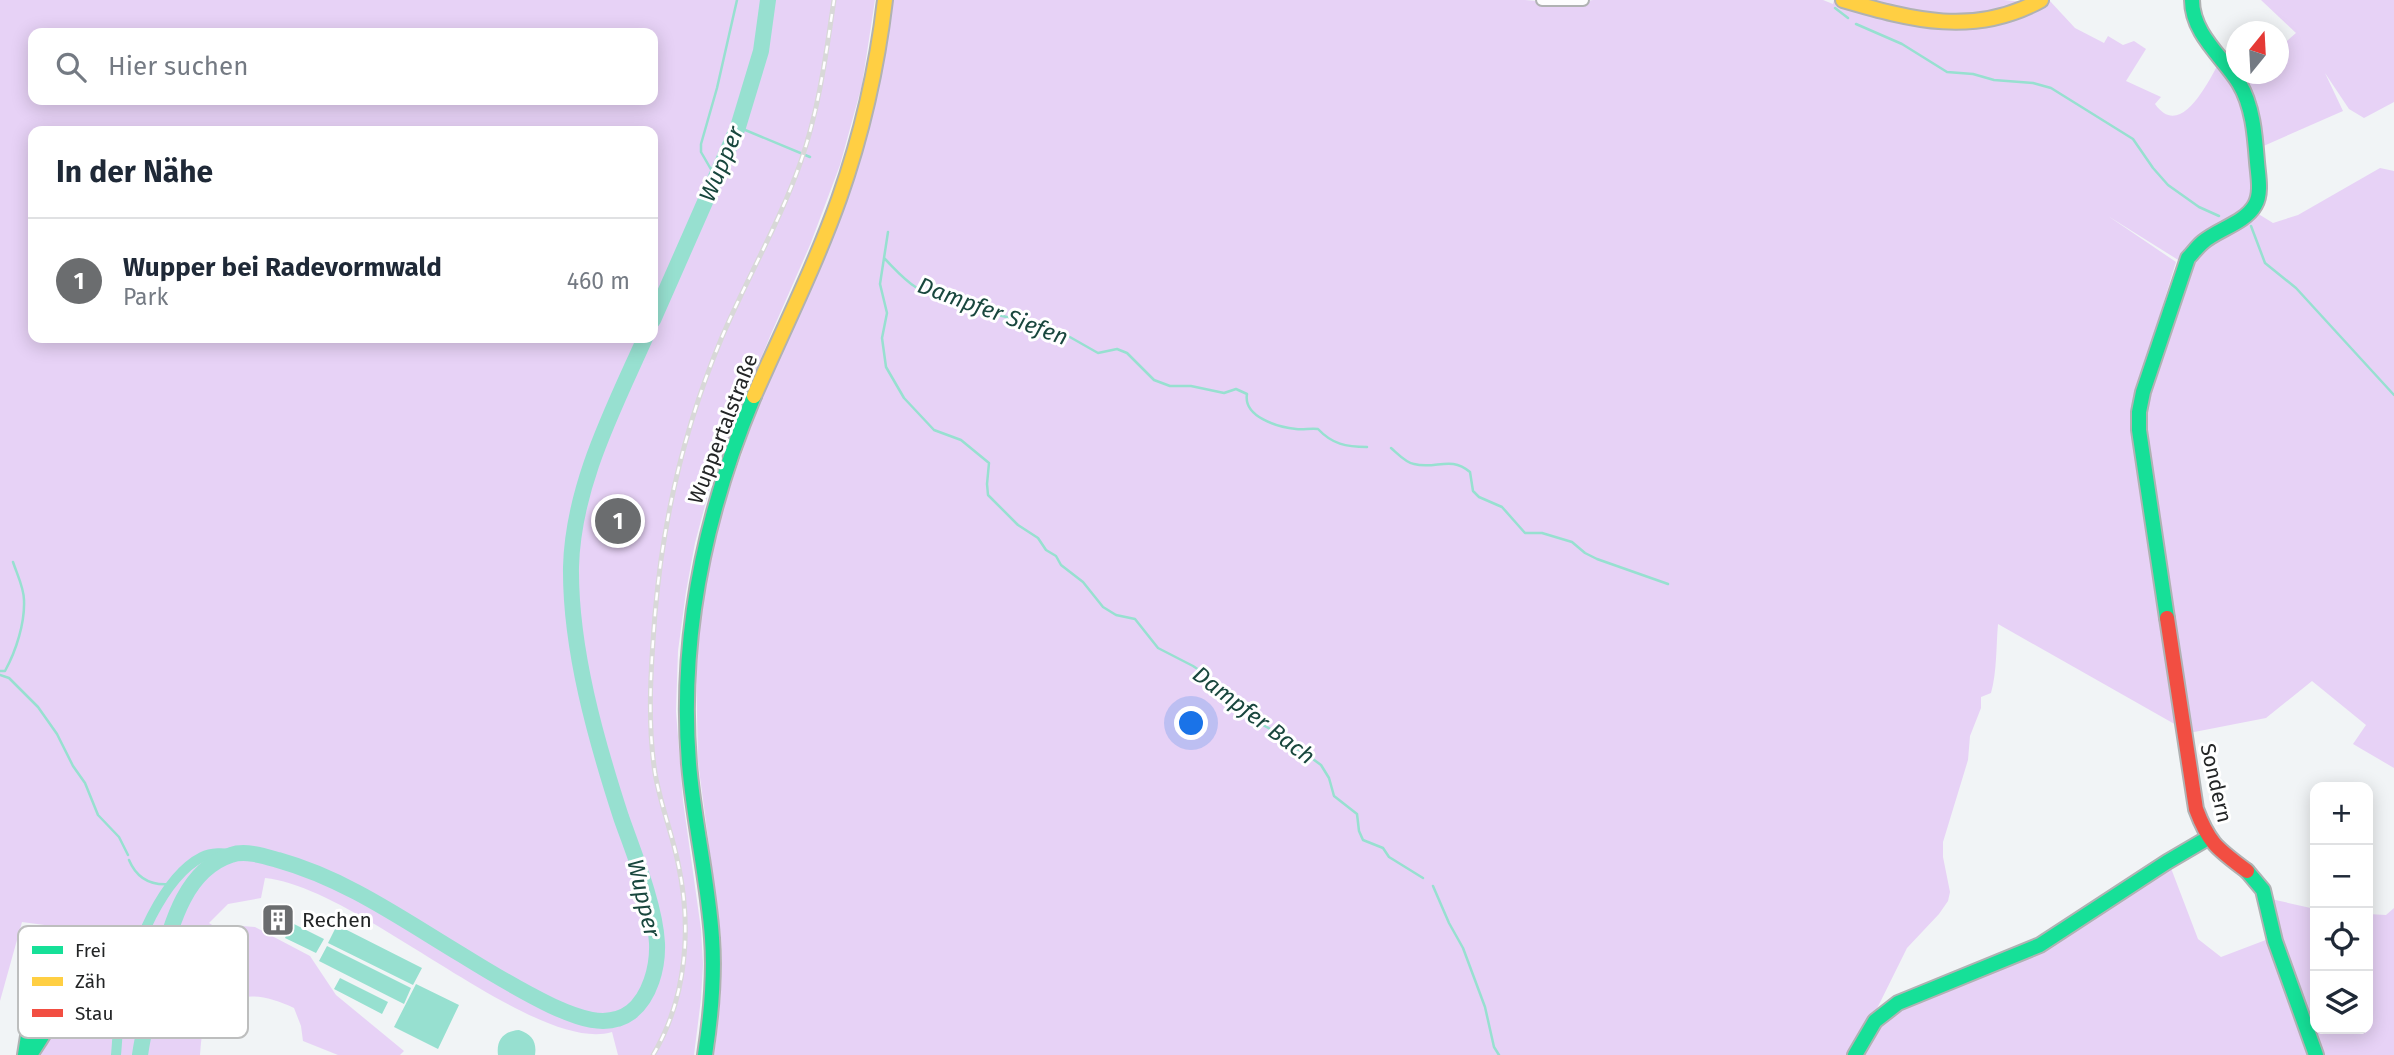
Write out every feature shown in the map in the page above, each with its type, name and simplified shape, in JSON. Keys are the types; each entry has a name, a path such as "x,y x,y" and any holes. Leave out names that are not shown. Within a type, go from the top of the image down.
{"street":[{"name":"Wuppertalstraße","path":"705,1055 712,1006 712,937 690,776 687,702 695,593 710,523 732,453 824,239 856,147 873,81 885,0"},
{"path":"1542,0 1583,0"},
{"path":"1843,0 1936,22 1957,24 1996,19 2040,0"},
{"name":"Sondern","path":"2192,0 2193,13 2202,34 2239,83 2246,97 2255,134 2258,197 2252,210 2243,218 2210,238 2192,254 2182,272 2139,412 2139,430 2196,809 2208,838 2223,854 2250,873 2265,895 2275,941 2316,1055"},
{"path":"1855,1055 1875,1021 1898,1003 2040,945 2208,838"}],"shaded area":[{"path":"0,0 875,0 862,85 840,165 810,245 714,472 695,543 686,592 678,651 676,711 683,801 701,929 703,964 694,1055 618,1055 612,1032 579,1032 538,1019 493,996 348,909 304,888 265,878 261,898 228,904 209,923 214,926 52,926 22,922 18,926 18,936 0,1001"},
{"path":"892,0 1525,0 1570,4 1593,0 1823,0 1833,4 1834,0 2004,0 2036,3 2049,0 2075,28 2104,43 2108,36 2123,45 2134,41 2146,49 2126,81 2161,97 2155,104 2165,114 2175,116 2193,104 2220,61 2226,69 2226,84 2238,84 2256,153 2250,210 2183,263 2108,216 2176,262 2132,411 2133,438 2178,726 1998,624 1991,693 1981,697 1981,708 1970,736 1968,760 1943,842 1950,892 1948,901 1907,948 1854,1055 714,1055 722,952 698,762 696,667 700,617 724,505 758,406 816,273 879,83"},
{"path":"2261,0 2394,0 2394,102 2364,118 2349,109 2325,73 2343,111 2259,148 2239,84 2289,84 2289,39 2296,33 2289,26 2289,21 2283,21"},
{"path":"2380,168 2394,171 2394,768 2353,744 2366,725 2312,681 2266,718 2184,734 2139,430 2185,264 2252,210 2273,223 2298,215"},
{"path":"2169,863 2198,939 2221,957 2271,938 2289,1006 2309,1055 1857,1055 1887,1012 2008,961"},
{"path":"2271,899 2310,908 2310,1034 2373,1034 2373,914 2386,915 2394,908 2394,1055 2316,1055 2306,1034"},
{"path":"292,923 324,939 316,953 285,938"},
{"path":"337,925 422,968 413,985 328,943"},
{"path":"248,926 255,927 310,956 336,995 404,1051 400,1055 338,1055 303,1041 294,1008 258,997 248,997"},
{"path":"327,946 411,988 404,1004 319,961"},
{"path":"340,978 388,1002 382,1014 334,989"},
{"path":"416,984 459,1005 438,1049 394,1027"},
{"path":"519,1030 533,1039 535,1055 498,1055 498,1045 502,1037"},
{"path":"46,1038 202,1038 200,1055 36,1055"}],"waterway":[{"path":"716,178 701,152 701,144 737,0"},
{"name":"Wupper","path":"658,309 738,127 761,51 768,0"},
{"path":"1835,8 1848,18"},
{"path":"1856,24 1902,44 1947,72 2033,83 2051,88 2133,139 2168,185 2199,207 2219,216"},
{"name":"Dampfer Bach","path":"738,127 810,157"},
{"path":"2251,226 2265,263 2296,288 2394,395"},
{"name":"Dampfer Bach","path":"888,232 880,284 887,313 882,338 886,367 904,398 934,430 961,440 989,463 988,495 1018,525 1038,538 1061,565 1083,582 1103,607 1116,615 1135,619 1158,648 1211,678 1234,697 1248,717 1272,730 1284,744 1302,751 1321,765 1329,778 1334,796 1357,814 1363,840 1383,848 1389,857 1423,878"},
{"name":"Dampfer Siefen","path":"884,258 908,281 925,292 969,304 985,312 1054,328 1098,353 1117,349 1127,353 1154,380 1170,386 1191,386 1224,393 1236,389 1247,394 1247,402 1256,415 1272,423 1296,429 1318,429 1340,444 1367,447"},
{"name":"Wupper","path":"172,926 181,904 201,874 214,863 231,855 254,854 303,868 350,889 506,982 571,1014 592,1020 612,1020 638,1006 652,981 656,962 655,928 643,880 602,757 586,694 575,630 571,567 573,537 587,478 608,421 643,343"},
{"name":"Dampfer Siefen","path":"1391,448 1411,463 1456,464 1463,467 1470,472 1473,491 1479,497 1502,507 1525,533 1542,533 1572,542 1597,559 1668,584"},
{"path":"0,671 5,671 13,655 23,618 24,595 13,562"},
{"path":"0,675 9,678 38,707 85,783 98,815 119,837 128,855"},
{"path":"147,926 162,897 188,867 202,857 222,853 234,854"},
{"path":"129,860 136,872 146,880 171,884"},
{"name":"Dampfer Bach","path":"1433,886 1463,948 1485,1007 1494,1047 1499,1055"},
{"name":"Wupper","path":"618,1019 620,1025"},
{"path":"116,1055 117,1038"},
{"name":"Wupper","path":"140,1055 143,1038"}],"railway":[{"path":"653,1055 664,1033 680,986 685,937 682,887 657,784 651,734 650,694 655,614 670,507 687,438 709,370 793,184 807,141 821,81 834,0"}],"traffic: fast":[{"path":"2167,618 2139,430 2143,392 2188,258 2203,242 2245,217 2255,205 2259,190 2254,132 2244,92 2197,24 2192,0"},
{"path":"705,1055 712,997 713,953 689,764 688,669 699,576 709,530 737,440 754,396"},
{"path":"1855,1055 1875,1021 1898,1003 2040,945 2208,838"},
{"path":"2247,871 2263,890 2275,941 2316,1055"},
{"path":"25,1055 28,1038"},
{"path":"30,1055 41,1038"}],"traffic: slow":[{"path":"754,396 820,249 847,175 868,101 885,0"},
{"path":"1843,0 1918,19 1967,22 2016,11 2041,0"}],"traffic: jam":[{"path":"2167,618 2196,809 2205,830 2216,845 2247,871"}],"place":[{"name":"Wupper bei Radevormwald","path":"618,521"},
{"name":"Rechen","path":"278,920"}]}
